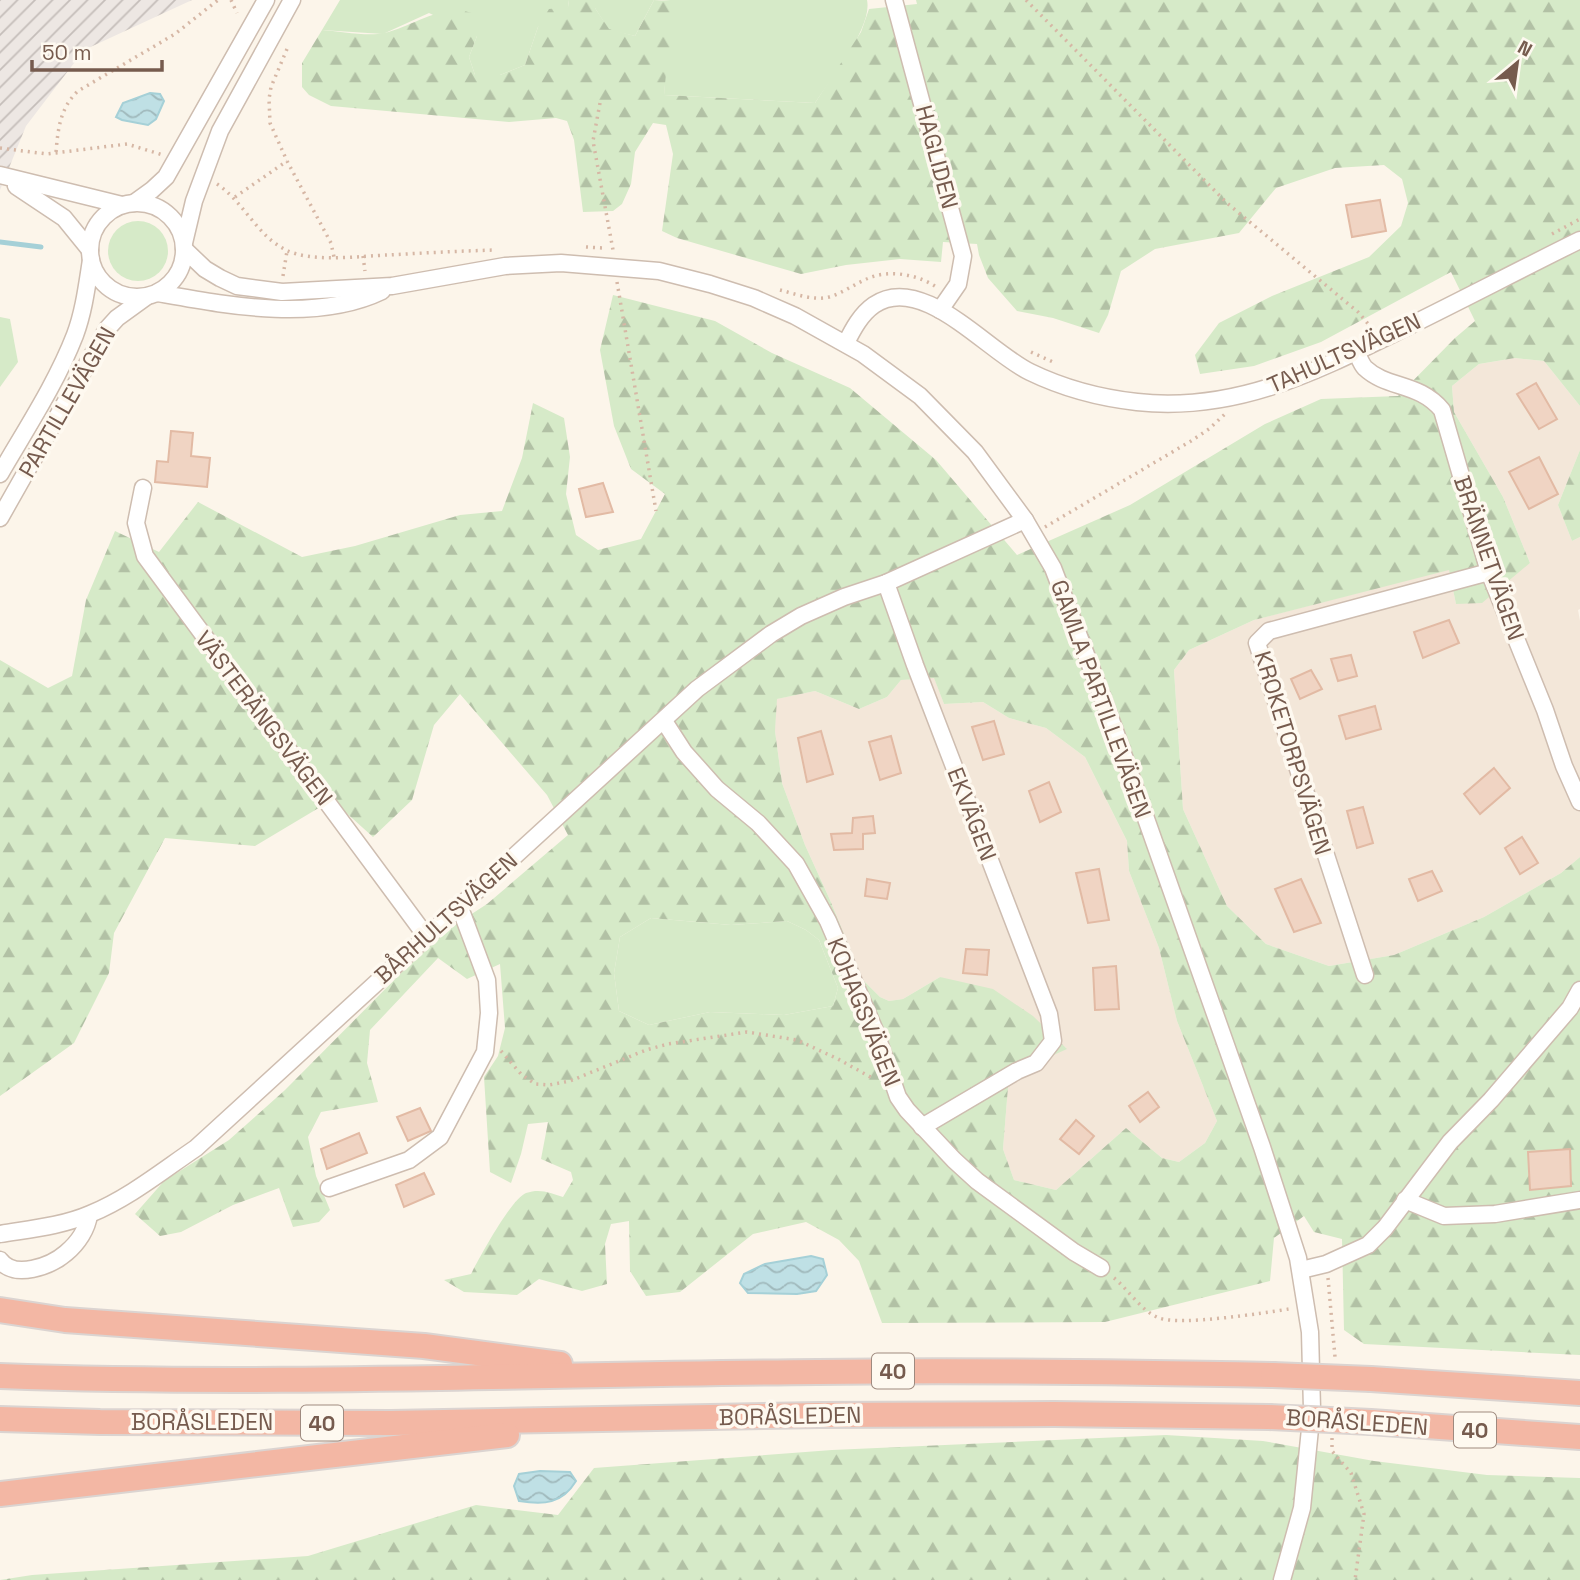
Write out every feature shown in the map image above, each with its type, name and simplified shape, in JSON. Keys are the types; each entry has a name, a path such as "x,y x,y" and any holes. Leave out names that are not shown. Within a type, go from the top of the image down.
{"highway":[{"path":"0,1310 65,1320 424,1346 648,1375"},
{"name":"BORÅSLEDEN","path":"0,1376 128,1380 1048,1370 1371,1379 1580,1393"},
{"name":"BORÅSLEDEN","path":"0,1419 363,1423 1040,1414 1269,1417 1580,1437"},
{"path":"0,1494 644,1420"}],"street":[{"path":"90,255 91,239 102,218 152,190 166,177 266,0"},
{"path":"0,175 64,218 90,255 102,282 111,290 122,295 151,295 174,280 183,260 194,201 220,131 292,0"},
{"name":"HAGLIDEN","path":"894,0 963,256 958,284 940,310"},
{"path":"0,175 128,204 146,203 167,213 181,232 184,246"},
{"name":"TAHULTSVÄGEN","path":"846,343 863,314 874,305 886,299 912,297 940,310 1029,372 1096,395 1137,402 1172,404 1234,397 1286,384 1357,353 1580,240"},
{"name":"GAMLA PARTILLEVÄGEN","path":"184,246 205,269 220,278 237,286 257,289 305,292 392,286 505,266 561,263 659,271 710,284 754,298 846,343 904,383 941,416 999,482 1053,568 1097,682 1292,1235 1308,1306 1312,1409 1302,1508 1282,1580"},
{"name":"PARTILLEVÄGEN","path":"0,474 48,390 75,335 81,316 90,255"},
{"name":"GAMLA PARTILLEVÄGEN","path":"151,295 281,309 311,309 374,295 392,286"},
{"name":"PARTILLEVÄGEN","path":"0,518 107,329 117,318 151,295"},
{"name":"BRÄNNETVÄGEN","path":"1357,353 1364,367 1432,398 1442,410 1489,572 1580,802"},
{"name":"VÄSTERÄNGSVÄGEN","path":"143,488 135,523 145,556 426,936"},
{"path":"886,583 1029,527"},
{"name":"KROKETORPSVÄGEN","path":"1364,975 1257,643 1269,631 1489,572"},
{"name":"BÅRHULTSVÄGEN","path":"0,1234 89,1215 124,1197 196,1148 697,689 801,616 844,597 886,583"},
{"name":"EKVÄGEN","path":"886,583 1049,1014 1054,1041 1036,1063 1017,1071 922,1127"},
{"name":"KOHAGSVÄGEN","path":"664,721 684,752 717,789 758,822 796,864 837,943 876,1033 898,1097 922,1127 977,1181 1074,1252 1101,1268"},
{"path":"329,1188 409,1160 440,1136 485,1052 489,1018 487,980 459,905"},
{"path":"1301,1270 1326,1264 1368,1245 1385,1228 1450,1142 1491,1100 1570,1008 1580,990"},
{"path":"1405,1200 1444,1216 1495,1214 1580,1200"},
{"path":"0,1260 4,1266 16,1270 40,1268 66,1253 87,1228 89,1215"}],"path":[{"path":"56,152 60,121 69,99 78,91 175,34 218,0"},
{"path":"232,0 237,13"},
{"path":"1026,0 1227,203 1358,312 1370,326"},
{"path":"287,49 271,87 270,123 331,243 334,257"},
{"path":"600,103 593,141 656,511"},
{"path":"0,148 28,153 127,144 165,155"},
{"path":"235,197 287,161"},
{"path":"363,256 365,273"},
{"path":"1029,527 1128,480 1209,429 1228,411 1234,397"},
{"path":"489,1018 497,1045 521,1074 536,1084 549,1085 570,1081 646,1050 668,1044 747,1032 797,1040 861,1071 898,1097"},
{"path":"1101,1268 1158,1318 1191,1320 1308,1306"}],"shaded area":[{"path":"0,0 192,0 84,50 26,126 0,190"},
{"path":"1515,358 1544,361 1580,406 1580,450 1558,505 1572,541 1580,537 1580,857 1561,873 1484,917 1394,955 1329,966 1266,944 1227,906 1183,809 1174,670 1189,650 1254,620 1449,569 1456,604 1530,563 1503,497 1454,412 1452,386 1479,364"},
{"path":"934,677 944,704 983,702 1009,718 1046,728 1085,757 1127,841 1129,871 1159,948 1177,1021 1217,1121 1205,1143 1179,1162 1162,1158 1126,1128 1056,1190 1014,1180 1003,1149 1009,1075 1066,1048 940,977 903,999 889,1001 880,997 863,980 805,845 782,783 775,731 776,699 815,691 859,709 887,697 901,680"}],"green space":[{"path":"340,0 569,0 568,7 538,27 525,65 500,75 475,75 469,57 477,36 429,13 383,34 322,30"},
{"path":"569,0 595,0 595,8 609,29 635,36 654,0 670,1 677,11 664,95 815,103 861,32 869,9 917,4 916,0 1580,0 1580,406 1544,361 1515,358 1479,364 1452,386 1454,412 1503,497 1530,563 1482,603 1456,604 1449,570 1254,620 1189,650 1174,670 1183,809 1227,906 1266,944 1329,966 1394,955 1484,917 1561,873 1580,857 1580,1355 1364,1344 1344,1330 1342,1239 1314,1232 1304,1216 1274,1238 1270,1281 1105,1322 882,1323 859,1261 839,1240 806,1222 753,1234 680,1292 646,1296 630,1271 629,1221 611,1224 605,1244 607,1284 582,1291 539,1279 517,1295 464,1292 444,1280 471,1274 512,1206 526,1193 536,1191 563,1197 573,1180 571,1172 541,1159 548,1122 528,1124 511,1183 490,1172 484,1077 498,1056 505,1028 500,964 467,979 438,958 370,1030 367,1063 378,1102 321,1112 308,1137 316,1176 330,1210 319,1222 293,1227 279,1188 233,1205 181,1232 160,1236 135,1214 164,1181 229,1140 285,1090 444,932 487,904 568,835 547,795 460,694 434,725 412,800 373,837 332,800 255,846 165,838 114,933 109,973 74,1043 0,1096 0,660 48,688 72,676 86,600 115,531 159,552 198,502 302,557 355,546 460,515 502,511 522,458 533,403 564,418 570,457 566,494 576,535 598,550 641,539 665,494 631,469 614,426 600,350 613,295 715,321 772,353 850,388 936,460 1017,555 1130,505 1265,424 1321,399 1398,396 1475,321 1451,272 1321,342 1254,366 1200,374 1195,355 1219,323 1272,296 1369,257 1401,226 1408,203 1402,179 1384,165 1335,168 1276,188 1239,233 1155,249 1121,271 1108,315 1099,333 1053,318 1017,311 988,278 977,244 943,242 941,262 900,259 846,265 801,274 677,238 662,231 673,154 666,125 653,123 635,152 631,184 622,204 613,211 583,212 574,140 567,121 556,118 509,122 331,106 309,95 302,87 302,63 322,30 377,34 396,30 441,12 465,11 477,15 477,36 469,57 475,75 500,75 525,65 538,27 549,9 568,7","holes":["934,678 944,704 983,702 1009,718 1046,728 1085,757 1127,841 1129,871 1159,948 1177,1021 1217,1121 1205,1143 1179,1162 1162,1158 1126,1128 1056,1190 1014,1180 1003,1149 1009,1075 1067,1049 1033,1016 993,989 940,977 903,999 889,1001 880,997 863,980 805,845 782,783 775,731 777,699 815,691 859,709 887,697 901,680","651,918 731,925 787,921 806,930 819,940 838,988 833,1006 784,1015 710,1012 649,1025 619,1011 614,973 620,937"]},
{"path":"595,0 654,0 635,36 609,30 595,8"},
{"path":"661,0 867,0 867,11 864,24 849,53 815,103 664,95 670,1"},
{"path":"132,221 144,221 163,234 168,251 166,263 155,276 144,281 132,281 113,268 108,257 108,245 121,226"},
{"path":"0,317 10,319 18,362 0,387"},
{"path":"1580,450 1580,537 1572,541 1558,505"},
{"path":"651,918 731,925 787,921 806,930 819,940 838,988 833,1006 784,1015 710,1012 649,1025 619,1011 614,973 620,937"},
{"path":"1166,1435 1263,1441 1374,1461 1487,1475 1580,1478 1580,1580 0,1580 32,1575 308,1556 476,1505 558,1515 594,1468 832,1450"}],"water":[{"path":"150,93 160,94 164,101 156,119 148,125 116,117 123,103"},
{"path":"811,1256 823,1259 827,1275 816,1291 797,1294 748,1293 740,1283 744,1274 765,1264"},
{"path":"540,1471 570,1472 576,1481 565,1494 552,1501 519,1501 514,1486 519,1474"}],"building":[{"path":"1380,200 1386,231 1352,237 1346,205"},
{"path":"1536,383 1557,419 1539,429 1517,394"},
{"path":"171,431 193,433 191,456 210,458 207,487 155,482 157,461 168,462"},
{"path":"1539,457 1558,494 1529,509 1509,472"},
{"path":"603,483 613,512 586,517 579,489"},
{"path":"1449,620 1459,643 1423,658 1414,632"},
{"path":"1351,655 1357,676 1338,681 1331,659"},
{"path":"1311,670 1322,689 1300,699 1291,679"},
{"path":"1375,706 1381,729 1346,739 1339,716"},
{"path":"994,721 1004,754 983,760 972,727"},
{"path":"821,731 833,774 807,782 798,738"},
{"path":"891,736 901,773 880,780 869,742"},
{"path":"1494,768 1510,788 1480,814 1464,794"},
{"path":"1049,782 1061,812 1040,822 1029,791"},
{"path":"1363,807 1373,843 1357,848 1347,811"},
{"path":"873,816 875,833 863,834 863,849 834,850 831,834 852,833 853,818"},
{"path":"1522,837 1538,863 1520,874 1505,848"},
{"path":"1099,869 1109,920 1088,923 1076,873"},
{"path":"1432,871 1442,891 1418,901 1409,879"},
{"path":"867,879 890,883 887,899 865,896"},
{"path":"1301,879 1321,923 1294,932 1275,889"},
{"path":"966,949 989,950 987,975 963,973"},
{"path":"1116,966 1119,1009 1095,1010 1093,968"},
{"path":"1148,1092 1159,1107 1140,1122 1129,1106"},
{"path":"420,1108 431,1131 408,1141 397,1117"},
{"path":"1076,1120 1094,1136 1079,1154 1060,1139"},
{"path":"359,1133 367,1153 327,1169 321,1149"},
{"path":"1570,1149 1571,1186 1530,1190 1528,1152"},
{"path":"424,1173 434,1194 404,1207 396,1185"}],"waterway":[{"path":"0,242 41,247"}]}
